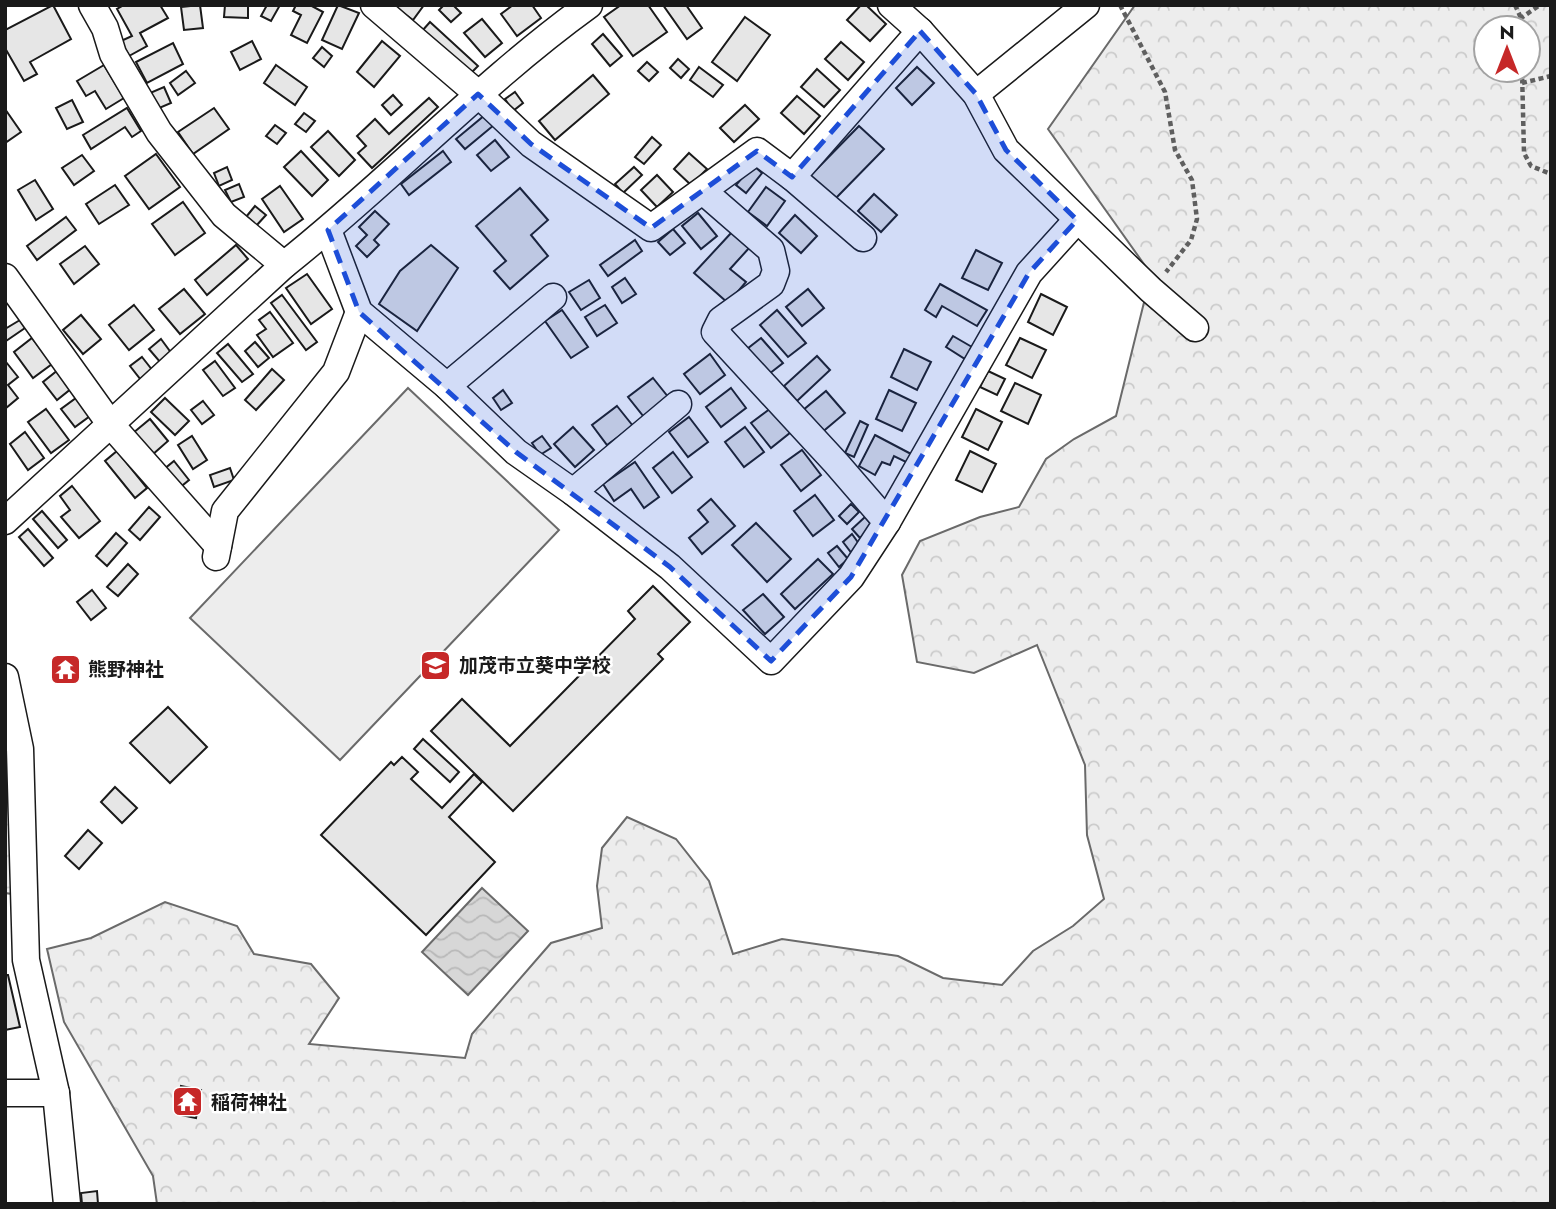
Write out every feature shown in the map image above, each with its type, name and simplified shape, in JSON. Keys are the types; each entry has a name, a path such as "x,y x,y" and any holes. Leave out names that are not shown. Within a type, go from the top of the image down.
{"street":[{"path":"92,5 106,28 113,54 159,132 224,215 284,265"},
{"path":"374,5 478,94 531,144 651,228 757,151 792,177 863,239"},
{"path":"891,5 920,31 976,94 1006,150 1151,290 1195,328"},
{"path":"976,94 1086,5"},
{"path":"5,521 284,265 328,230 478,94 586,6"},
{"path":"792,177 920,31"},
{"path":"703,191 771,250 776,271 771,284 721,320 715,332 887,522"},
{"path":"328,230 359,312 447,386 516,452 670,567 771,660 851,578 887,522 1029,273 1077,220"},
{"path":"5,277 111,425 217,552 225,511 336,372 359,312"},
{"path":"447,386 553,297"},
{"path":"573,492 678,404"},
{"path":"5,677 20,749 26,960 57,1093 67,1204"},
{"path":"5,1093 57,1093"}],"path":[{"path":"1120,5 1164,92 1175,150 1192,180 1197,219 1191,240 1151,290"},
{"path":"1522,84 1524,153 1531,166 1551,174"}],"highlighted area":[{"path":"920,31 976,94 1006,150 1077,220 1029,273 851,577 771,661 670,567 516,452 359,312 328,230 478,94 531,144 651,228 757,151 792,177"}],"green space":[{"path":"1135,5 1551,5 1551,1204 157,1204 153,1176 64,1022 47,949 91,938 165,902 237,926 254,954 311,964 339,998 309,1044 465,1058 472,1034 551,943 602,928 597,886 602,848 627,817 676,839 709,881 733,954 782,939 898,956 943,978 1002,985 1033,951 1073,926 1104,899 1087,835 1085,765 1037,645 974,673 917,662 902,575 920,541 980,517 1019,507 1046,459 1074,439 1116,416 1151,274 1048,129"},
{"path":"408,388 559,530 340,760 190,618"},
{"path":"5,741 13,894 5,893"}],"water":[{"path":"482,888 528,931 468,995 422,952"}],"building":[{"path":"53,5 71,39 30,62 37,74 24,81 5,48 5,30"},
{"path":"124,5 160,5 168,18 140,33 147,46 129,56 121,41 132,36 117,9"},
{"path":"200,5 203,28 184,30 181,7"},
{"path":"225,5 248,5 248,18 224,17"},
{"path":"267,5 280,5 271,21 261,16"},
{"path":"296,5 310,5 323,12 307,43 291,35 301,15 293,11"},
{"path":"338,5 359,13 342,49 322,40"},
{"path":"392,5 424,5 413,20"},
{"path":"444,5 453,5 461,13 451,22 439,10"},
{"path":"513,5 532,5 541,18 517,36 501,14"},
{"path":"621,5 648,5 667,32 633,56 604,17"},
{"path":"663,5 686,5 702,28 687,39"},
{"path":"861,5 866,5 886,24 870,41 847,20"},
{"path":"745,17 770,35 737,81 712,62"},
{"path":"482,19 502,43 485,57 464,33"},
{"path":"430,22 478,66 469,75 422,31"},
{"path":"603,34 622,56 610,66 592,44"},
{"path":"252,41 261,59 240,70 231,52"},
{"path":"382,41 400,56 374,87 357,72"},
{"path":"841,42 864,62 848,80 825,59"},
{"path":"173,43 183,64 147,83 136,62"},
{"path":"322,47 332,56 324,67 313,58"},
{"path":"678,59 689,69 681,78 670,68"},
{"path":"647,62 658,72 649,81 638,71"},
{"path":"104,65 124,98 106,109 95,91 86,96 77,81"},
{"path":"276,65 307,87 295,105 264,83"},
{"path":"699,67 723,85 713,97 690,80"},
{"path":"917,67 934,83 912,105 896,88"},
{"path":"817,69 840,90 824,107 801,87"},
{"path":"186,71 195,83 178,95 170,83"},
{"path":"593,75 609,94 555,140 539,121"},
{"path":"164,87 171,103 157,109 150,93"},
{"path":"515,92 523,103 513,111 505,99"},
{"path":"393,95 402,105 391,115 382,105"},
{"path":"797,96 820,116 804,134 781,113"},
{"path":"429,98 438,107 372,168 358,153 366,146 357,136 375,119 389,134"},
{"path":"72,100 83,122 67,129 56,108"},
{"path":"745,105 759,119 734,142 720,128"},
{"path":"127,108 141,131 132,137 125,127 91,149 83,135"},
{"path":"214,108 229,129 193,154 178,132"},
{"path":"5,109 21,132 5,143"},
{"path":"304,113 315,121 306,132 295,124"},
{"path":"485,115 494,125 465,149 456,139"},
{"path":"275,125 286,133 277,144 266,136"},
{"path":"859,126 884,149 835,199 810,176"},
{"path":"328,131 355,160 339,176 311,147"},
{"path":"652,137 661,145 644,164 635,157"},
{"path":"495,140 509,157 491,171 477,155"},
{"path":"301,151 328,180 312,196 284,167"},
{"path":"443,151 451,162 409,195 401,184"},
{"path":"689,153 707,169 691,185 674,169"},
{"path":"156,154 180,187 149,209 125,176"},
{"path":"82,155 94,171 74,185 62,168"},
{"path":"753,165 762,173 746,193 736,185"},
{"path":"227,167 232,180 219,186 214,173"},
{"path":"634,167 642,175 623,193 615,184"},
{"path":"657,175 673,192 657,207 641,190"},
{"path":"35,180 53,209 36,220 18,190"},
{"path":"239,184 244,197 231,202 225,190"},
{"path":"115,185 129,205 99,224 86,204"},
{"path":"280,186 303,219 284,232 262,199"},
{"path":"766,187 785,201 767,226 748,212"},
{"path":"520,188 548,220 531,235 548,256 510,289 494,271 506,261 476,226"},
{"path":"874,194 897,215 881,232 858,211"},
{"path":"183,202 205,233 175,255 152,224"},
{"path":"255,206 266,215 256,226 246,217"},
{"path":"375,211 389,224 374,240 379,245 367,257 356,246 367,235 359,227"},
{"path":"698,213 717,236 701,249 682,226"},
{"path":"795,215 817,236 801,253 779,233"},
{"path":"66,217 76,230 37,260 27,246"},
{"path":"673,229 685,243 670,255 658,242"},
{"path":"732,232 750,247 730,269 746,282 728,303 694,273"},
{"path":"635,240 642,251 608,276 600,265"},
{"path":"236,245 248,259 207,295 195,280"},
{"path":"431,245 458,268 417,331 379,304 400,271"},
{"path":"85,246 99,264 74,284 60,264"},
{"path":"976,250 1002,263 988,290 962,278"},
{"path":"307,274 332,309 311,324 286,288"},
{"path":"625,278 636,294 622,303 612,287"},
{"path":"589,280 600,298 581,310 569,292"},
{"path":"940,284 987,310 977,326 942,306 936,317 925,310"},
{"path":"184,289 205,314 180,334 159,309"},
{"path":"808,289 824,308 802,326 786,307"},
{"path":"1041,294 1067,307 1053,335 1028,322"},
{"path":"282,295 317,342 306,350 271,303"},
{"path":"134,305 154,330 129,350 109,325"},
{"path":"605,305 617,323 597,336 585,317"},
{"path":"562,310 588,347 571,358 545,321"},
{"path":"777,310 806,343 788,357 760,325"},
{"path":"270,312 293,343 273,357 257,335 266,329 259,320"},
{"path":"81,315 101,339 83,354 63,330"},
{"path":"20,320 25,328 6,341 5,329"},
{"path":"953,336 972,347 965,359 946,347"},
{"path":"32,338 52,364 33,378 14,352"},
{"path":"761,338 783,363 769,374 747,349"},
{"path":"1020,338 1046,350 1032,378 1006,365"},
{"path":"161,339 172,354 160,362 149,349"},
{"path":"255,342 269,358 258,367 245,351"},
{"path":"228,344 253,374 242,382 217,353"},
{"path":"904,349 931,362 917,390 891,377"},
{"path":"710,354 725,375 700,394 684,374"},
{"path":"817,356 830,370 797,401 784,386"},
{"path":"142,357 153,371 141,380 130,366"},
{"path":"215,361 235,388 223,396 203,370"},
{"path":"6,362 18,377 8,385 18,398 6,408"},
{"path":"272,369 284,380 256,410 245,400"},
{"path":"58,370 72,388 57,400 43,382"},
{"path":"988,371 1005,379 997,395 980,387"},
{"path":"653,378 669,398 644,417 628,397"},
{"path":"1015,383 1041,395 1028,424 1001,411"},
{"path":"731,388 746,408 721,427 706,407"},
{"path":"503,390 512,403 501,410 493,398"},
{"path":"889,390 916,403 902,431 876,419"},
{"path":"826,391 845,413 820,434 802,411"},
{"path":"76,398 90,416 75,427 61,409"},
{"path":"165,398 189,421 175,435 151,412"},
{"path":"203,401 214,415 202,424 191,410"},
{"path":"617,406 633,426 607,445 592,425"},
{"path":"771,408 791,432 771,448 751,423"},
{"path":"46,409 69,440 51,453 28,422"},
{"path":"976,409 1002,422 988,450 962,437"},
{"path":"689,417 708,442 688,457 669,432"},
{"path":"150,419 168,441 152,455 133,433"},
{"path":"860,421 868,425 854,457 845,453"},
{"path":"573,427 594,450 575,467 554,444"},
{"path":"745,427 764,452 744,467 725,442"},
{"path":"25,432 44,458 28,470 10,444"},
{"path":"875,435 913,455 908,463 894,456 890,465 882,462 875,475 859,466"},
{"path":"192,436 207,460 193,469 178,445"},
{"path":"542,436 551,448 540,455 532,443"},
{"path":"802,450 821,475 801,491 781,465"},
{"path":"117,451 147,488 135,498 105,461"},
{"path":"970,451 996,464 982,492 956,480"},
{"path":"673,452 692,477 672,493 653,468"},
{"path":"174,461 189,480 178,489 163,470"},
{"path":"635,462 659,497 644,508 631,489 614,501 603,484"},
{"path":"230,468 234,480 214,487 210,475"},
{"path":"72,486 100,521 79,538 61,517 70,510 60,496"},
{"path":"815,495 834,520 813,536 794,511"},
{"path":"711,499 735,526 702,554 689,538 708,522 698,510"},
{"path":"851,504 859,512 847,524 839,516"},
{"path":"149,507 160,517 140,540 129,530"},
{"path":"42,511 67,540 58,548 33,519"},
{"path":"865,517 873,526 860,538 852,529"},
{"path":"756,523 791,559 767,582 732,545"},
{"path":"28,529 53,558 44,566 19,537"},
{"path":"116,533 127,543 107,566 96,556"},
{"path":"852,534 862,548 853,555 843,542"},
{"path":"837,546 848,559 839,567 828,553"},
{"path":"818,559 833,574 795,609 781,594"},
{"path":"128,564 138,574 118,596 107,587"},
{"path":"653,586 690,622 658,654 663,659 513,811 431,731 462,699 510,746 635,619 628,611"},
{"path":"92,590 106,608 91,620 77,602"},
{"path":"763,594 784,617 765,634 743,610"},
{"name":"熊野神社","path":"67,657 76,673 62,681 53,665"},
{"path":"168,707 207,747 170,783 130,743"},
{"path":"423,739 459,772 450,782 414,749"},
{"path":"402,757 418,772 411,779 442,808 474,774 482,782 449,817 495,862 426,935 321,835 391,762 394,765"},
{"path":"115,787 137,808 122,823 101,802"},
{"path":"88,830 102,843 79,869 65,856"},
{"path":"5,975 8,975 20,1027 5,1030"},
{"name":"稲荷神社","path":"181,1086 201,1090 196,1118 176,1114"},
{"path":"97,1191 98,1204 82,1204 81,1193"}],"place":[{"name":"加茂市立葵中学校","path":"436,665"},
{"name":"熊野神社","path":"65,669"},
{"name":"稲荷神社","path":"188,1102"}]}
